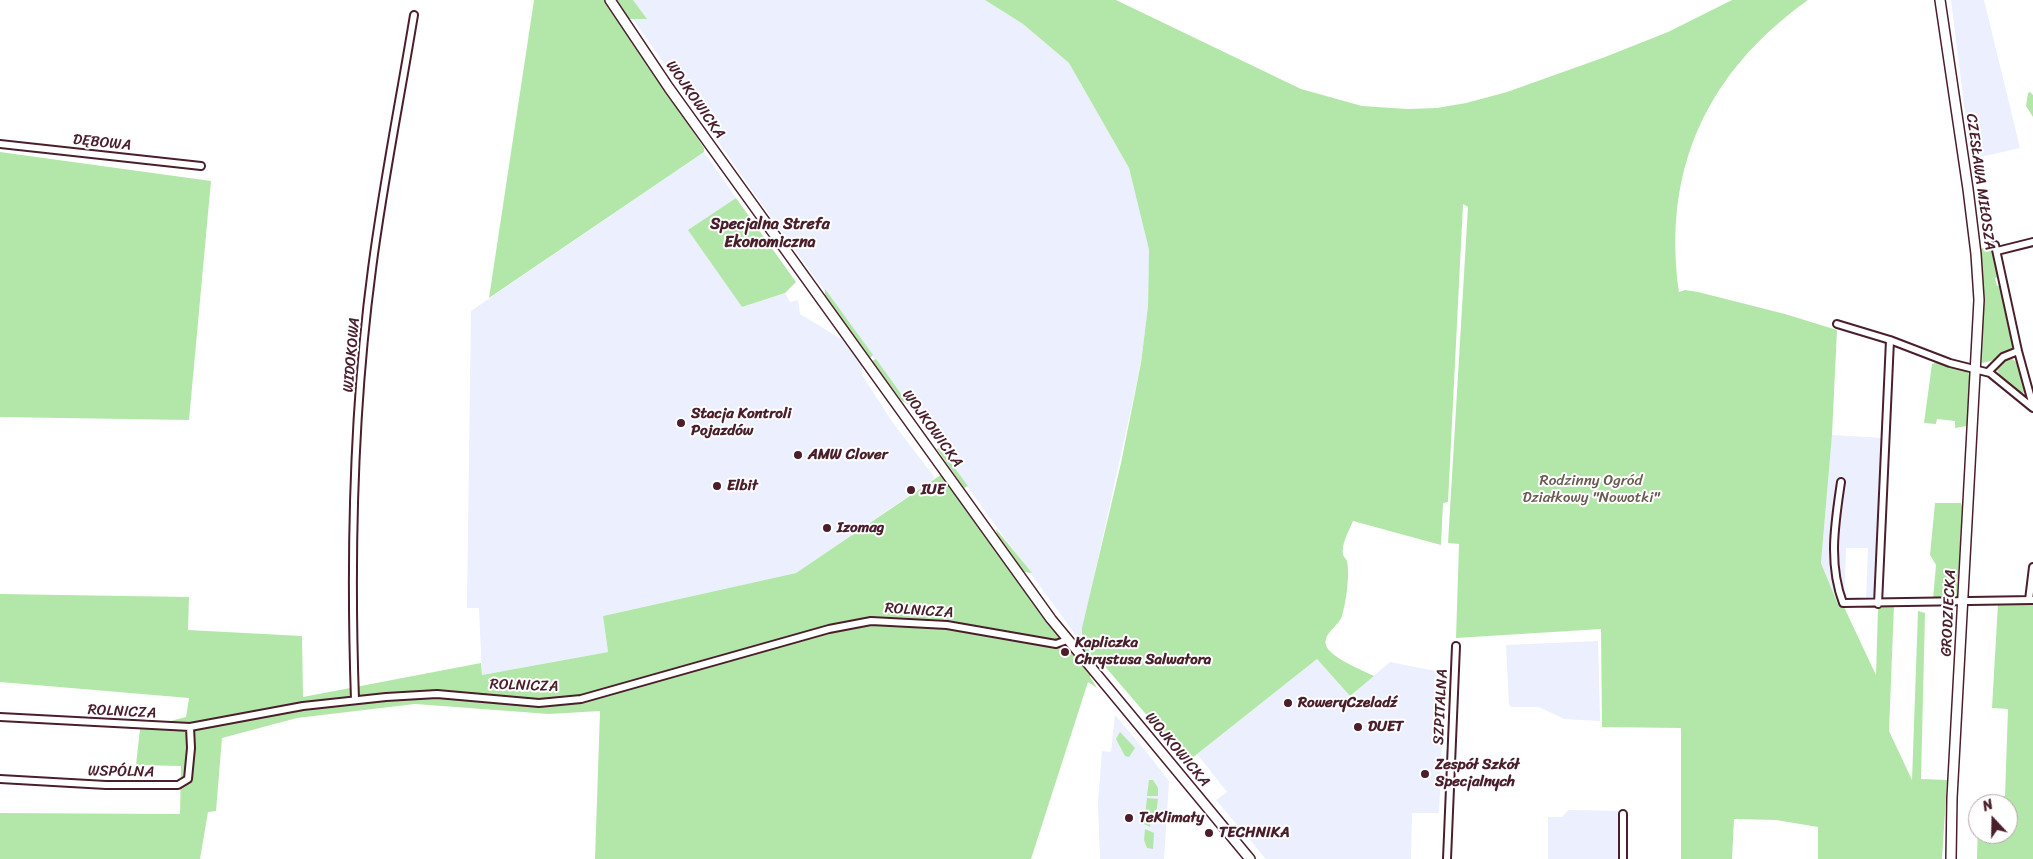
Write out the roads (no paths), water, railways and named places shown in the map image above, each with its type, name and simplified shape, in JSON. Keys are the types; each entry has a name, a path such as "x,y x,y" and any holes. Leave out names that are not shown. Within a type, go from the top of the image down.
{"street":[{"name":"WOJKOWICKA","path":"610,0 674,95 1067,640 1250,859"},
{"name":"CZESŁAWA MIŁOSZA","path":"1940,0 1976,254 1978,308 1976,369"},
{"name":"WIDOKOWA","path":"355,700 352,571 362,382 372,269 414,16"},
{"name":"DĘBOWA","path":"0,144 201,166"},
{"path":"2033,242 1996,248 2018,351 2033,407"},
{"path":"1837,324 1890,340 1950,363 1988,372 2033,407"},
{"path":"1878,604 1890,340"},
{"path":"1988,372 2003,357 2018,351"},
{"name":"GRODZIECKA","path":"1951,859 1952,798 1976,369"},
{"path":"1841,482 1835,522 1833,554 1835,583 1843,603 1878,604 1963,600 2031,600 2033,567"},
{"name":"ROLNICZA","path":"0,717 190,727 262,712 355,700 437,694 539,702 581,699 829,629 871,621 947,625 1056,644 1067,640"},
{"name":"SZPITALNA","path":"1447,859 1456,646"},
{"name":"WSPÓLNA","path":"0,779 106,785 178,785 188,779 190,769 190,727"},
{"path":"1623,814 1623,859"}],"place":[{"name":"Stacja Kontroli Pojazdów","path":"681,423"},
{"name":"AMW Clover","path":"798,455"},
{"name":"Elbit","path":"717,486"},
{"name":"IUE","path":"911,490"},
{"name":"Izomag","path":"827,528"},
{"name":"Kapliczka Chrystusa Salwatora","path":"1065,652"},
{"name":"RoweryCzeladź","path":"1288,703"},
{"name":"DUET","path":"1358,727"},
{"name":"Zespół Szkół Specjalnych","path":"1425,774"},
{"name":"TeKlimaty","path":"1129,818"},
{"name":"TECHNIKA","path":"1209,833"}],"district":[{"name":"Specjalna Strefa Ekonomiczna","path":"770,234"}],"park label":[{"name":"Rodzinny Ogród Działkowy \"Nowotki\"","path":"1591,490"}]}
